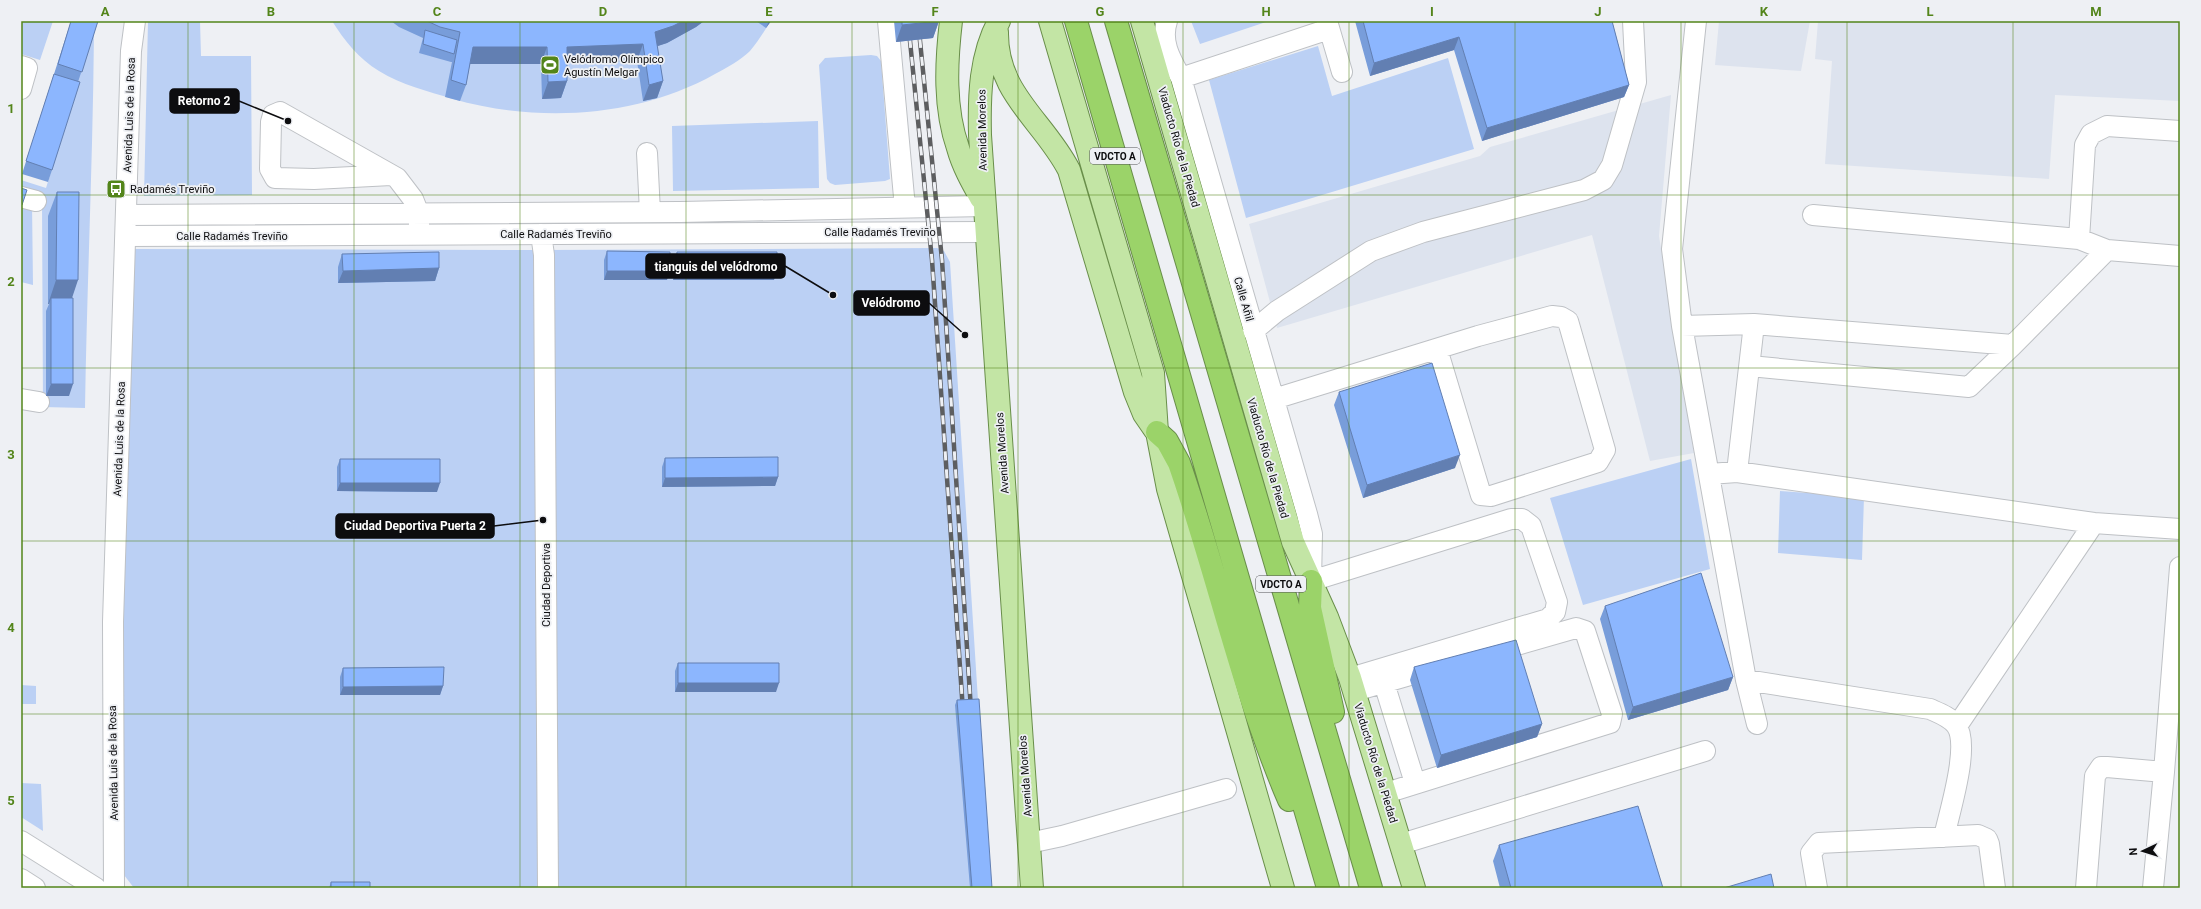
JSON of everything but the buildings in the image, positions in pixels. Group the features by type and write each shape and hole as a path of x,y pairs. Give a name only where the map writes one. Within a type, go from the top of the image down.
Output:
{"highway":[{"name":"VDCTO A","path":"1076,21 1326,881"},
{"name":"Viaducto Río de la Piedad","path":"1116,21 1371,888"},
{"path":"1157,432 1167,441 1179,463 1239,661 1264,736 1287,795 1326,881"},
{"path":"1311,581 1310,608 1347,775 1351,819"}],"main road":[{"path":"951,21 947,69 950,109 954,134 965,168 985,206"},
{"path":"1050,21 1153,373 1160,458 1172,506 1283,888"},
{"name":"Viaducto Río de la Piedad","path":"1142,21 1292,542 1311,581 1352,685 1414,888"},
{"path":"998,24 999,56 1006,79 1032,120 1059,152 1069,170 1135,392 1144,414 1157,432"},
{"name":"Avenida Morelos","path":"998,24 983,65 980,94 980,135 1032,888"}],"street":[{"name":"Avenida Luis de la Rosa","path":"114,888 113,622 131,51 135,21"},
{"path":"888,21 905,208"},
{"name":"Calle Añil","path":"1167,21 1164,36 1168,53 1181,78 1312,534 1311,581"},
{"path":"1253,330 1277,311 1372,251 1423,232 1584,190 1603,180 1612,165 1636,82 1633,21"},
{"path":"1696,21 1672,249 1682,326 1746,680 1757,724"},
{"path":"1181,78 1328,25 1342,72"},
{"path":"21,89 24,67"},
{"path":"391,175 314,179 275,178 270,169 271,122 274,115 280,112 287,114 315,133 397,178 411,196 419,214 419,235"},
{"path":"2079,239 2085,145 2091,134 2107,126 2180,131"},
{"path":"647,153 650,212"},
{"name":"Calle Radamés Treviño","path":"126,215 680,212 985,206"},
{"path":"680,212 680,233"},
{"path":"1813,215 2079,239 2107,250 2180,256"},
{"name":"Calle Radamés Treviño","path":"126,236 987,232"},
{"name":"Ciudad Deportiva","path":"541,234 544,255 548,888"},
{"path":"1750,366 1969,386 1974,384 2107,250"},
{"path":"1274,399 1437,349 1552,316 1561,317 1568,321 1604,450 1598,462 1581,469 1491,496 1481,495 1437,349"},
{"path":"1682,326 1754,324 2013,345"},
{"path":"1737,472 1754,324"},
{"path":"1709,474 1737,472 2094,523 2180,529"},
{"path":"1311,581 1511,519 1522,519 1532,526 1557,602 1555,612 1548,619 1352,685"},
{"path":"1957,726 2094,523"},
{"path":"2153,888 2164,772 2180,567"},
{"path":"1352,685 1384,683 1581,628 1588,635 1612,714 1610,723 1605,726 1386,794"},
{"path":"1746,680 1930,709 1945,716 1957,726 1962,742 1962,759 1944,837"},
{"path":"1384,683 1415,784"},
{"path":"1401,844 1705,750"},
{"path":"2086,888 2097,771 2106,767 2164,772"},
{"path":"1029,843 1062,836 1226,788"},
{"path":"1817,888 1811,853 1819,843 1978,835 1987,839 1995,888"},
{"path":"21,840 96,888"},
{"name":"Avenida Luis de la Rosa","path":"115,857 125,888"},
{"path":"21,879 35,888"}],"shaded area":[{"path":"21,21 53,21 40,60 21,54"},
{"path":"148,21 200,21 201,56 251,56 252,195 144,196"},
{"name":"Velódromo Olímpico Agustín Melgar","path":"332,21 771,21 753,48 742,58 685,89 653,100 620,108 586,112 552,113 485,107 453,99 397,80 379,71 365,61 347,42"},
{"path":"1191,21 1269,21 1200,44"},
{"path":"1719,21 1810,21 1801,71 1715,65"},
{"path":"1818,21 2180,21 2180,101 2055,95 2049,179 1825,164 1832,61 1815,59"},
{"path":"94,31 85,408 43,407 42,201 21,194 21,180 46,188 75,95 50,87 53,77"},
{"path":"1318,46 1332,96 1448,58 1474,149 1246,218 1209,80"},
{"path":"871,55 877,56 881,61 890,179 885,181 835,185 830,183 827,179 819,65 825,58"},
{"path":"1671,95 1659,236 1694,453 1650,461 1592,235 1277,328 1249,224 1480,156 1490,147"},
{"path":"818,121 819,188 673,191 672,126"},
{"path":"21,200 32,203 33,285 21,282"},
{"path":"937,248 944,251 950,262 990,888 134,888 124,875 117,792 131,249 543,250"},
{"path":"1691,459 1710,569 1583,605 1550,498"},
{"path":"1780,491 1864,497 1862,560 1778,553"},
{"path":"21,685 36,686 36,704 21,704"},
{"path":"21,783 41,784 43,831 21,817"}],"railway":[{"path":"908,21 932,260 963,711"},
{"path":"918,21 942,260 971,710"}],"place":[{"name":"Velódromo Olímpico Agustín Melgar","path":"550,65"},
{"name":"Retorno 2","path":"288,121"},
{"name":"Radamés Treviño","path":"116,189"},
{"name":"tianguis del velódromo","path":"833,295"},
{"name":"Velódromo","path":"965,335"},
{"name":"Ciudad Deportiva Puerta 2","path":"543,520"}]}
